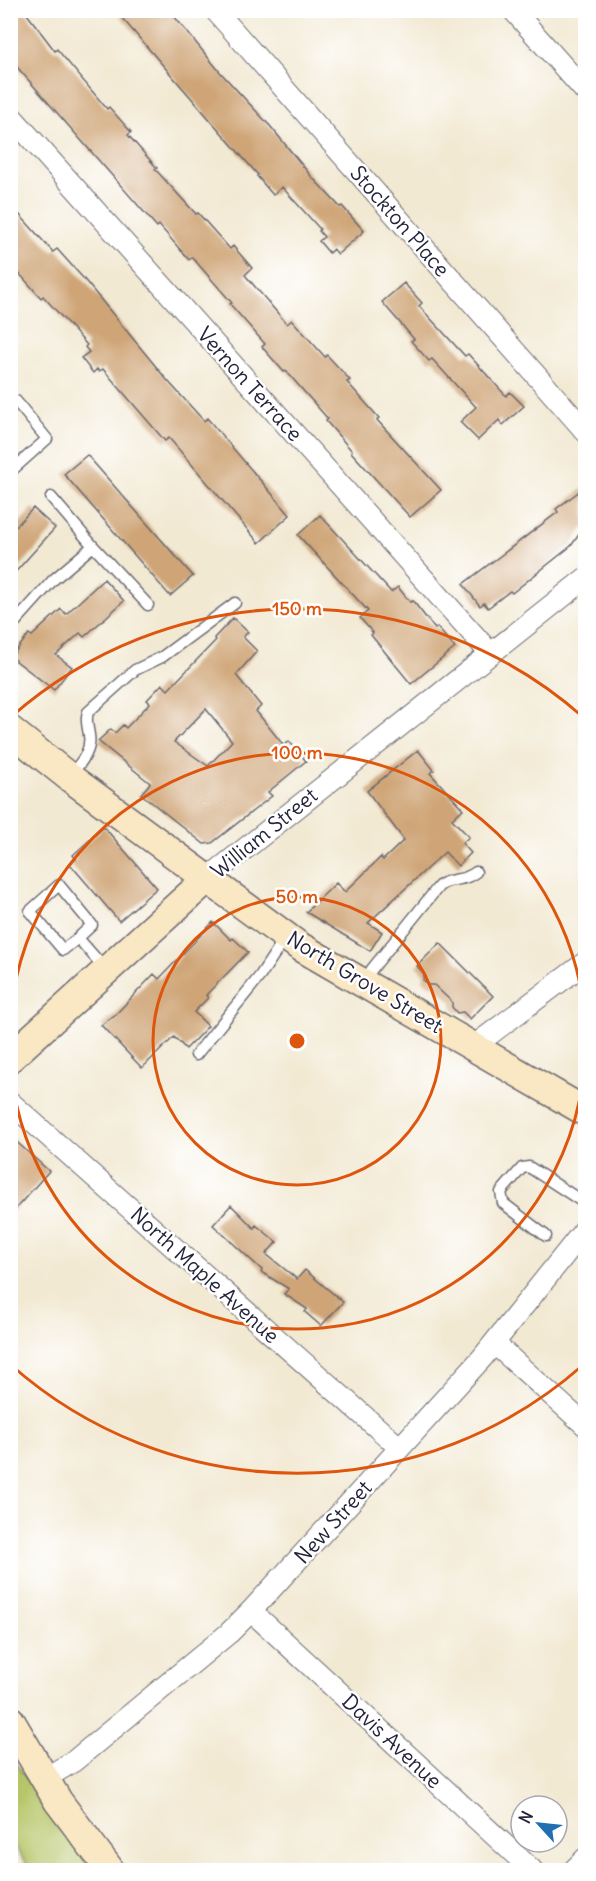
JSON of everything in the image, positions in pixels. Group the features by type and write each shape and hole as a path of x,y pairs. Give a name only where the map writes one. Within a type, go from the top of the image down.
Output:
{"main road":[{"name":"North Grove Street","path":"10,730 69,777 298,946 585,1112"},
{"name":"William Street","path":"10,1058 207,879"},
{"path":"10,1720 44,1779 72,1821 110,1870"}],"street":[{"name":"Stockton Place","path":"215,10 585,432"},
{"path":"513,10 585,92"},
{"name":"Vernon Terrace","path":"10,115 490,654"},
{"name":"William Street","path":"207,879 585,578"},
{"path":"474,1046 585,962"},
{"name":"North Maple Avenue","path":"10,1102 400,1448"},
{"name":"New Street","path":"44,1779 74,1761 229,1633 251,1611 579,1250 585,1228"},
{"path":"495,1344 585,1426"},
{"name":"Davis Avenue","path":"251,1611 532,1870"},
{"path":"574,1870 585,1858"}],"lane":[{"path":"10,472 47,439 16,401"},
{"path":"51,497 148,604"},
{"path":"10,628 53,580 93,546"},
{"path":"69,777 87,754 90,736 86,719 88,712 135,669 162,657 235,603"},
{"path":"363,983 439,886 444,882 468,879 476,872"},
{"path":"59,885 92,925 78,938 63,950 30,911 59,885"},
{"path":"196,1055 260,976 286,936"},
{"path":"78,938 106,971"},
{"path":"546,1236 503,1203 501,1199 501,1192 522,1168 529,1167 585,1204"}],"green space":[{"path":"10,1756 96,1870 30,1870 11,1840"}],"building":[{"path":"10,10 24,10 55,51 57,49 107,109 109,107 131,132 128,135 157,168 155,169 230,249 233,246 252,268 245,275 287,324 292,320 325,357 327,355 350,380 347,382 379,418 377,420 441,490 410,517 351,452 326,421 328,419 262,347 265,344 192,257 189,260 159,225 157,227 10,59"},
{"path":"115,10 169,10 311,176 364,231 338,254 333,249 329,253 319,241 324,237 320,229 282,187 273,195"},
{"path":"10,204 53,252 57,249 167,380 204,421 207,418 290,515 259,543 169,438 165,441 103,369 99,372 97,369 93,373 81,358 89,352 85,347 87,345 10,263"},
{"path":"404,283 422,303 419,306 465,356 468,354 506,396 510,392 524,406 503,425 499,420 478,440 460,422 476,407 432,359 429,361 411,341 414,339 382,302"},
{"path":"87,455 193,576 170,596 64,474"},
{"path":"585,487 585,526 571,546 512,593 510,591 488,608 484,603 480,606 463,584 558,512 556,509"},
{"path":"33,508 55,528 10,578 10,533"},
{"path":"320,515 391,592 398,587 455,648 411,684 360,618 368,611 298,535"},
{"path":"104,579 124,601 84,637 80,633 56,655 72,667 54,690 11,657 29,634 32,636 61,609 66,614"},
{"path":"233,618 248,632 243,637 257,651 236,675 261,706 256,711 284,746 289,741 306,761 268,792 272,796 212,843 204,844 141,794 150,783 98,741 111,729 115,733 123,725 126,728 150,703 147,700 162,684 168,690 216,640 214,638","holes":["206,709 232,741 208,766 174,742"]},
{"path":"418,750 434,770 430,773 463,809 452,819 469,837 462,843 471,853 458,866 445,852 368,923 382,932 370,951 306,912 336,883 345,892 381,857 383,860 404,840 367,791"},
{"path":"104,827 157,888 119,921 70,864 76,859 73,855"},
{"path":"213,922 231,940 233,938 248,952 206,995 208,998 194,1012 208,1026 186,1049 174,1037 142,1068 101,1025 116,1014 154,974 159,979"},
{"path":"440,943 493,996 470,1019 463,1012 457,1013 452,1007 452,1002 434,985 429,985 423,980 424,974 417,966"},
{"path":"10,1136 49,1171 10,1215"},
{"path":"231,1205 254,1228 256,1225 277,1242 266,1254 297,1279 305,1270 343,1302 321,1326 305,1312 307,1309 284,1294 289,1289 261,1272 262,1270 213,1225"}]}
